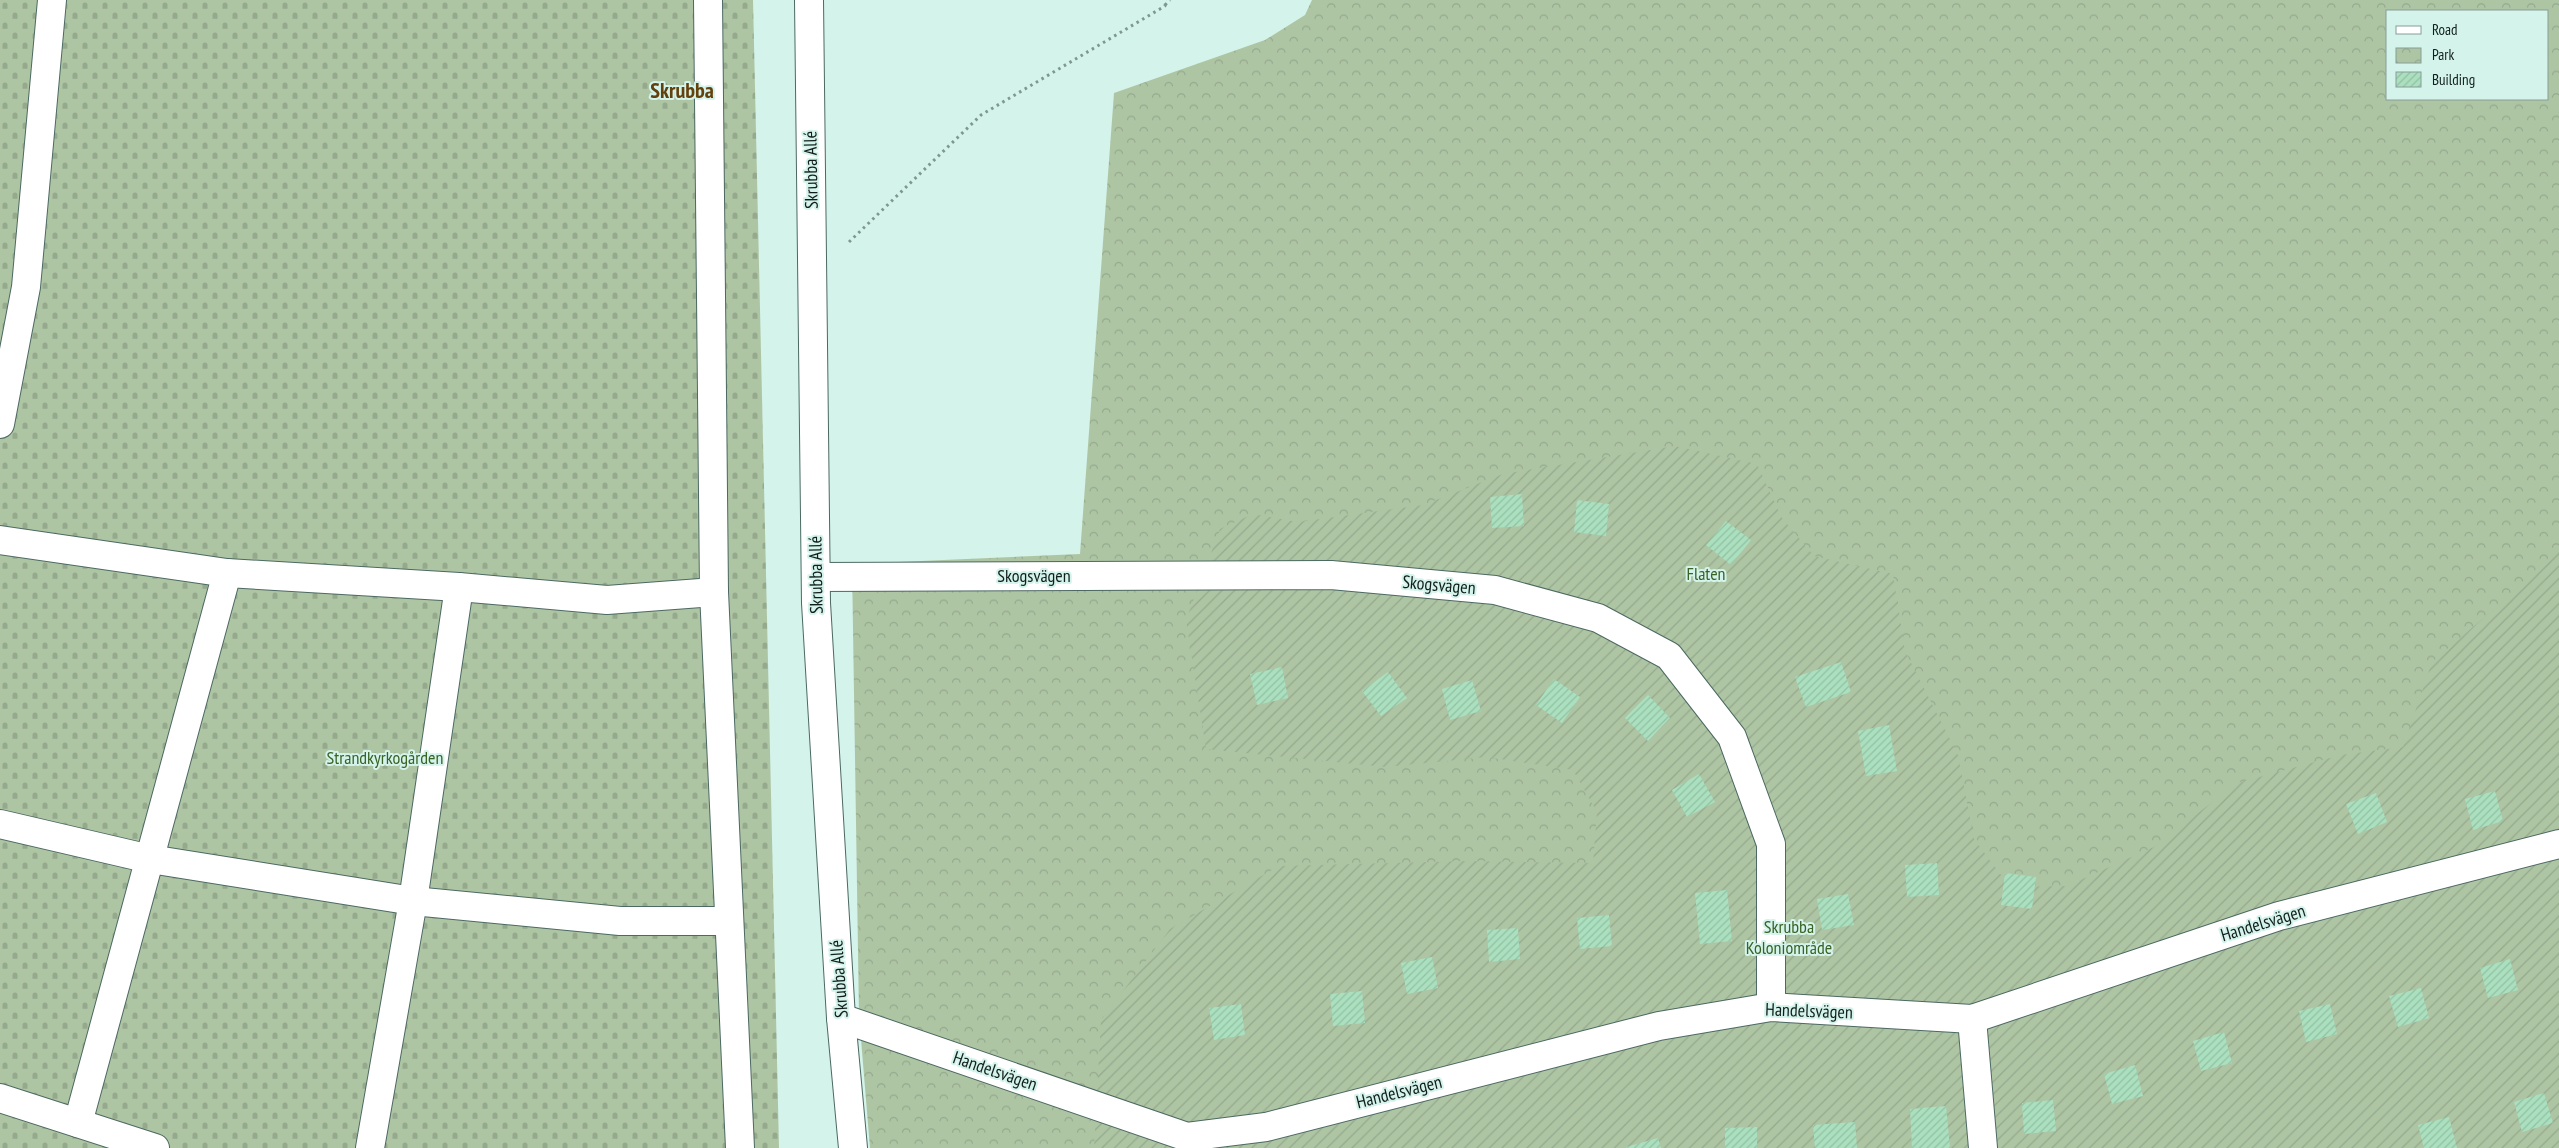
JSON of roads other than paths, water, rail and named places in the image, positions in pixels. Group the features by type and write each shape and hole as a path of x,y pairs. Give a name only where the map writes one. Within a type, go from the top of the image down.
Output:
{"street":[{"path":"0,424 26,287 52,0"},
{"path":"708,0 714,592 740,1148"},
{"name":"Skrubba Allé","path":"810,0 816,577 841,1018 853,1148"},
{"path":"0,540 227,573 459,587 607,600 714,592"},
{"path":"78,1123 227,573"},
{"name":"Skogsvägen","path":"816,577 1331,575 1495,590 1598,618 1669,656 1732,737 1770,844 1771,1006"},
{"path":"370,1148 413,901 459,587"},
{"path":"0,824 150,859 413,901 620,921 728,921"},
{"name":"Handelsvägen","path":"841,1018 1187,1137 1269,1137 1659,1026 1771,1006 1972,1020 2279,916 2559,844"},
{"path":"1972,1020 1984,1148"},
{"path":"0,1098 156,1148"}],"district":[{"name":"Skrubba","path":"682,90"}],"park label":[{"name":"Flaten","path":"1706,574"},
{"name":"Strandkyrkogården","path":"385,758"},
{"name":"Skrubba Koloniområde","path":"1789,938"}]}
